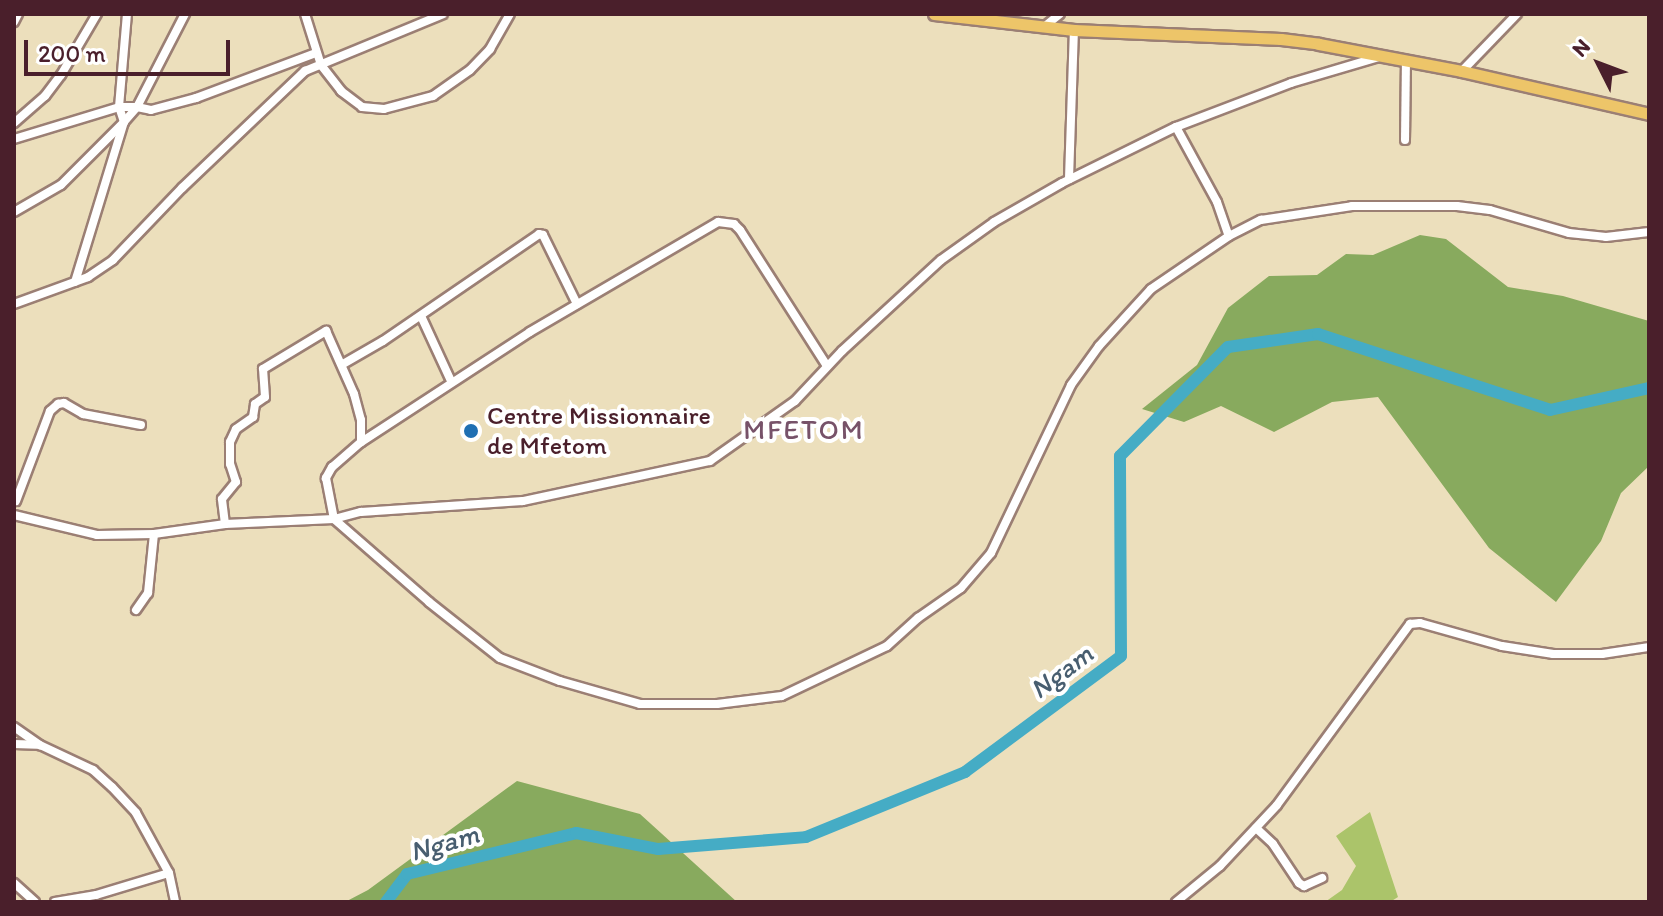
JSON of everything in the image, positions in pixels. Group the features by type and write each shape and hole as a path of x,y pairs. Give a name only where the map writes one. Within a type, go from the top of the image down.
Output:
{"main road":[{"path":"934,14 997,18 1074,30 1281,39 1462,71 1649,114"}],"street":[{"path":"14,22 18,14"},
{"path":"14,123 45,96 61,75 97,14"},
{"path":"75,282 124,122 119,107 127,14"},
{"path":"14,212 61,185 137,107 185,14"},
{"path":"305,14 321,65 341,91 362,107 384,109 433,96 470,70 490,49 510,14"},
{"path":"14,304 75,282 113,260 305,71 443,14"},
{"path":"1044,27 1060,14"},
{"path":"1462,71 1517,14"},
{"path":"1069,179 1074,30"},
{"path":"14,139 119,107 160,108 196,98 316,53"},
{"path":"14,515 97,535 154,534 225,524 334,519 361,512 523,501 710,461 795,401 827,366 941,260 994,222 1069,179 1176,127 1291,83 1383,56"},
{"path":"1405,140 1406,61"},
{"path":"1176,127 1217,202 1229,236"},
{"path":"827,366 740,230 727,222 710,225 451,381 361,442 332,467 326,478 334,519 399,577 500,658 560,681 640,704 717,704 782,696 887,646 918,618 961,588 991,553 1071,385 1099,346 1151,289 1229,236 1261,220 1352,206 1457,206 1502,213 1569,233 1606,237 1649,232"},
{"path":"343,364 421,316 539,234 543,235 577,304"},
{"path":"421,316 451,381"},
{"path":"225,524 222,499 236,482 230,464 230,442 236,429 253,417 255,404 265,397 262,377 266,366 326,331 343,364 361,420 361,442"},
{"path":"26,518 15,500 50,411 58,404 64,403 83,414 141,425"},
{"path":"136,610 148,593 154,565 154,534"},
{"path":"1176,902 1220,866 1295,783 1410,624 1420,623 1489,643 1553,654 1594,655 1649,647"},
{"path":"14,727 40,745 93,770 136,813 169,873 175,902"},
{"path":"14,744 40,745"},
{"path":"1256,828 1273,844 1299,883 1304,886 1322,878"},
{"path":"55,902 96,895 169,873"},
{"path":"14,883 35,902"}],"green space":[{"path":"1420,235 1446,239 1508,287 1563,296 1649,321 1649,466 1621,493 1601,541 1556,602 1489,548 1378,397 1332,402 1274,432 1221,406 1184,422 1142,409 1197,365 1228,308 1269,276 1317,275 1346,254 1373,255"},
{"path":"517,781 640,814 737,902 345,902 368,890"},
{"path":"1370,812 1398,897 1390,902 1325,902 1342,890 1356,866 1336,836"}],"waterway":[{"name":"Ngam","path":"386,902 407,874 576,833 658,849 806,837 965,772 1121,656 1120,456 1228,347 1318,334 1550,410 1649,388"}],"place":[{"name":"Centre Missionnaire de Mfetom","path":"471,431"}],"district":[{"name":"MFETOM","path":"804,429"}]}
